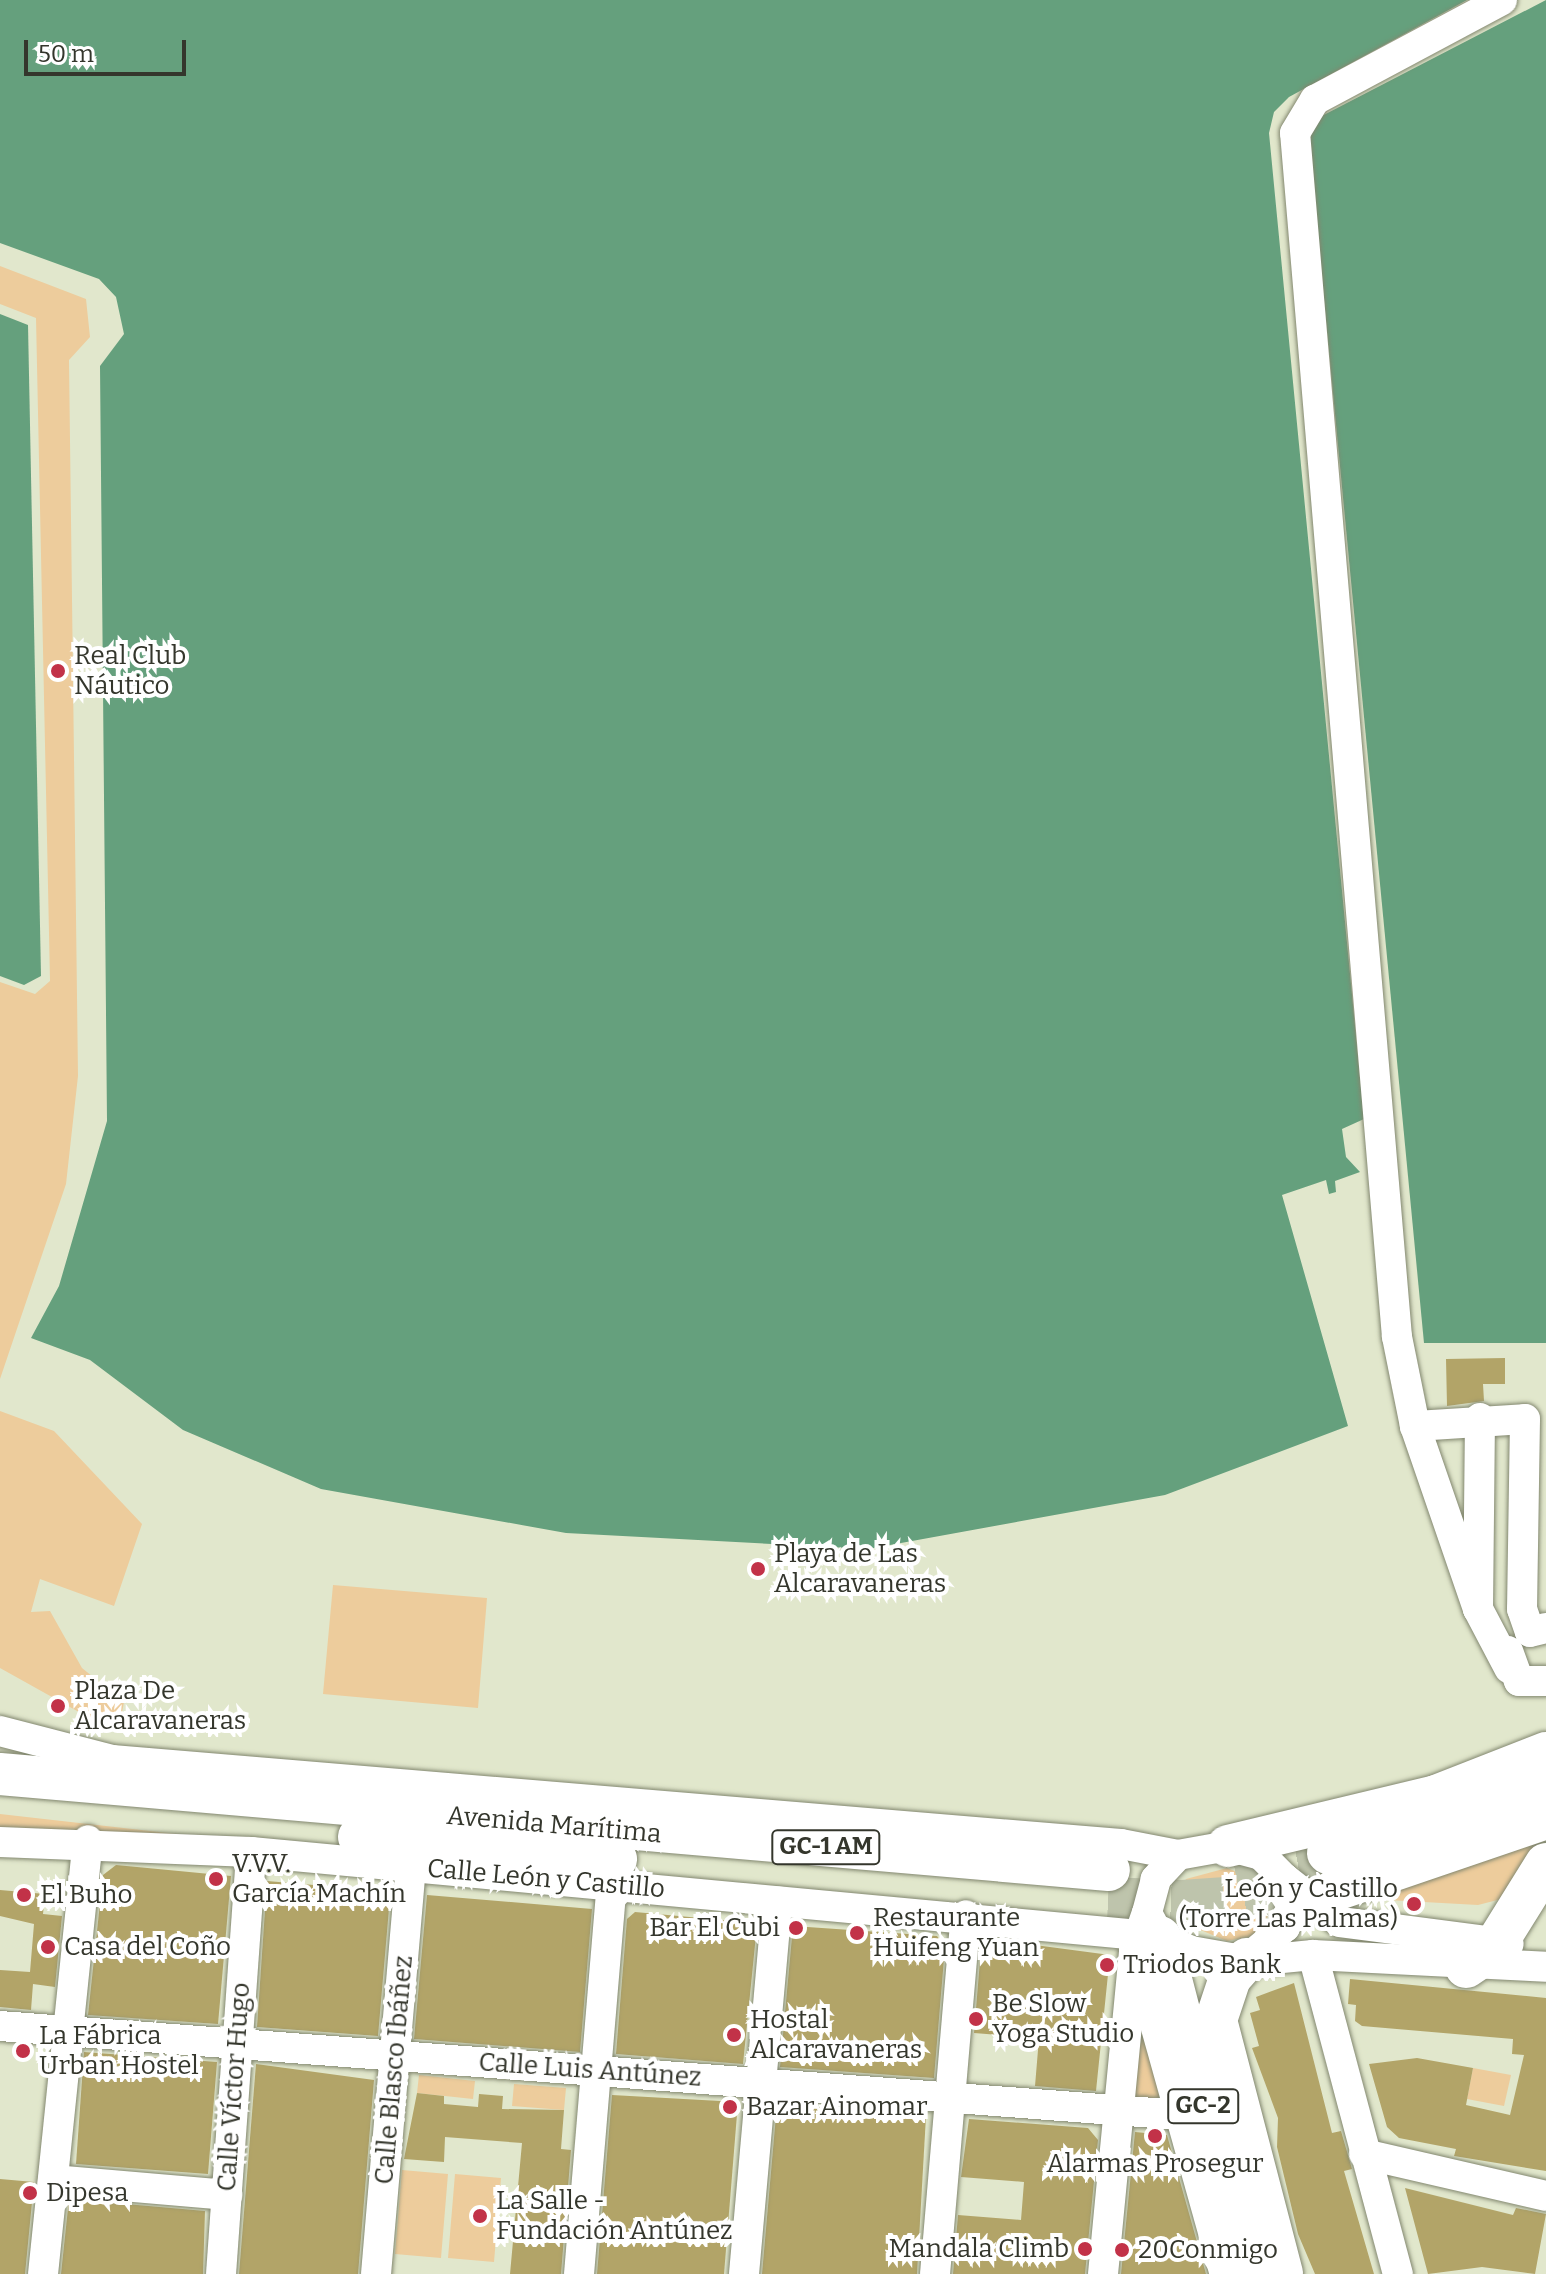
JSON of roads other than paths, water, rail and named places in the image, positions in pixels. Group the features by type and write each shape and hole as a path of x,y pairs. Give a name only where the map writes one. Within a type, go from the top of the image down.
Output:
{"highway":[{"path":"1321,1846 1546,1753"},
{"name":"Avenida Marítima","path":"0,1774 289,1801 542,1852 1103,1898"},
{"path":"1321,1846 1465,1820 1546,1785"},
{"path":"289,1801 413,1786 542,1852"},
{"name":"Avenida Marítima","path":"0,1802 423,1859 542,1852"},
{"path":"1228,1846 1321,1846 1546,1818"},
{"path":"423,1859 485,1860 542,1852"},
{"path":"1481,1954 1546,1864"},
{"name":"GC-2","path":"1144,1933 1247,2274"},
{"name":"GC-2","path":"1247,1959 1230,1978 1216,2020 1282,2274"}],"street":[{"path":"1502,0 1315,100 1295,133 1389,1186 1386,1227 1415,1426 1478,1609 1509,1668 1527,1684 1546,1681"},
{"path":"1415,1426 1480,1418 1525,1419 1522,1609 1541,1632 1511,1645 1509,1668"},
{"path":"1478,1609 1480,1418"},
{"path":"0,1731 112,1760 1121,1844 1178,1855 1228,1846 1261,1855 1284,1878 1340,1922 1546,1967"},
{"path":"43,2274 88,1840"},
{"name":"Calle León y Castillo","path":"0,1842 88,1840 251,1852 423,1859"},
{"path":"1321,1846 1329,1902 1377,1910"},
{"name":"Calle Víctor Hugo","path":"221,2274 251,1852"},
{"name":"Calle León y Castillo","path":"542,1852 612,1884 777,1901 966,1915 1103,1898 1144,1933"},
{"path":"1103,2274 1118,2110 1144,1933 1156,1879 1178,1855"},
{"name":"Calle Blasco Ibáñez","path":"376,2274 395,2056 423,1859"},
{"path":"1247,1959 1285,1927 1292,1906 1284,1878"},
{"path":"579,2274 612,1884"},
{"path":"744,2274 777,1901"},
{"path":"935,2274 966,1915"},
{"path":"1144,1933 1191,1951 1247,1959 1546,1950"},
{"path":"1144,1933 1180,2115 1225,2274"},
{"path":"1304,1955 1398,2274"},
{"name":"Calle Luis Antúnez","path":"0,2026 1180,2115"},
{"path":"1364,2154 1546,2196"},
{"path":"53,2180 227,2195"}],"tunnel":[{"path":"1235,1871 1328,1853"},
{"path":"1108,1898 1182,1901 1330,1891"}],"place":[{"name":"Real Club Náutico","path":"58,671"},
{"name":"Playa de Las Alcaravaneras","path":"758,1569"},
{"name":"Plaza De Alcaravaneras","path":"58,1706"},
{"name":"V.V.V. García Machín","path":"216,1879"},
{"name":"El Buho","path":"24,1895"},
{"name":"León y Castillo (Torre Las Palmas)","path":"1414,1904"},
{"name":"Bar El Cubi","path":"796,1928"},
{"name":"Restaurante Huifeng Yuan","path":"857,1933"},
{"name":"Casa del Coño","path":"48,1947"},
{"name":"Triodos Bank","path":"1107,1965"},
{"name":"Be Slow Yoga Studio","path":"976,2019"},
{"name":"Hostal Alcaravaneras","path":"734,2035"},
{"name":"La Fábrica Urban Hostel","path":"23,2051"},
{"name":"Bazar Ainomar","path":"730,2107"},
{"name":"Alarmas Prosegur","path":"1155,2136"},
{"name":"Dipesa","path":"30,2193"},
{"name":"La Salle - Fundación Antúnez","path":"480,2216"},
{"name":"Mandala Climb","path":"1085,2249"},
{"name":"20Conmigo","path":"1122,2250"}]}
